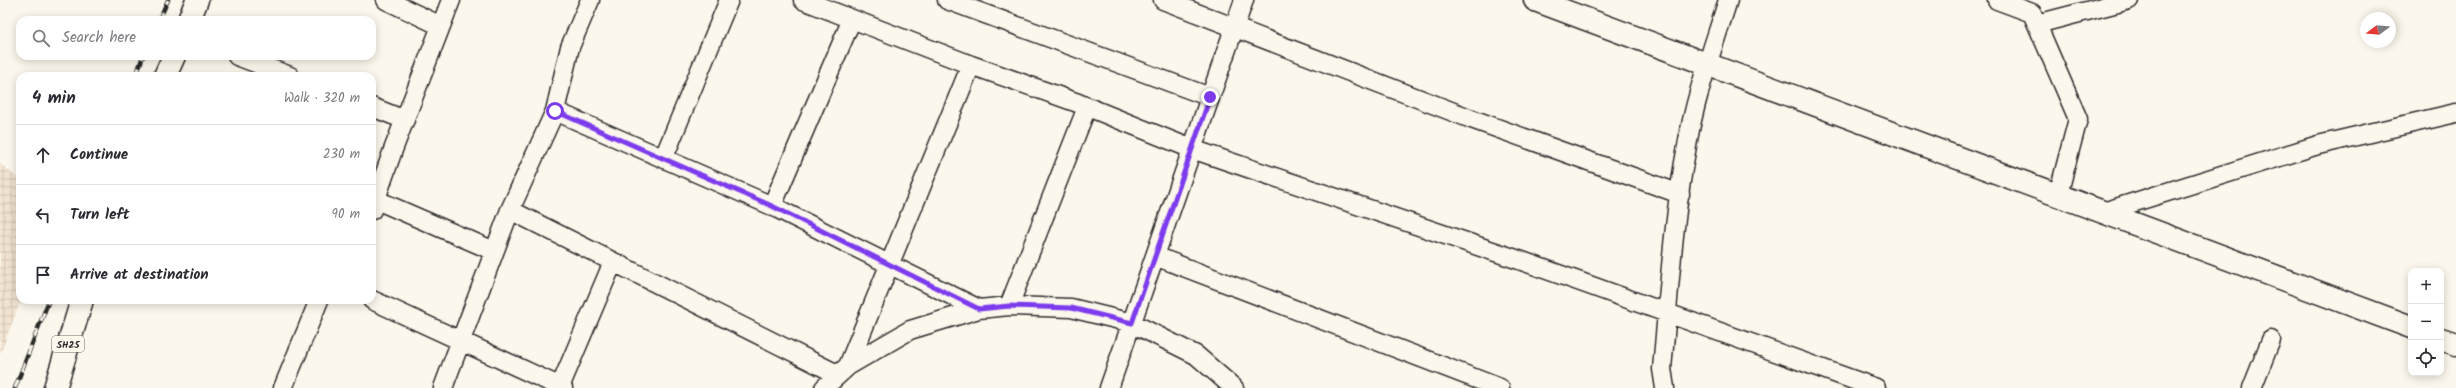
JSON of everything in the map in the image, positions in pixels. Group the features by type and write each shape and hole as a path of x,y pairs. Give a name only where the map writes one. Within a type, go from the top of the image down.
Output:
{"main road":[{"path":"191,16 197,0"},
{"path":"1535,0 2408,326"},
{"path":"168,72 172,60"},
{"name":"SH25","path":"55,388 81,304"},
{"path":"2444,339 2456,344"}],"street":[{"path":"386,0 441,26"},
{"path":"376,194 451,0"},
{"path":"443,388 510,210 555,111 570,47 590,0"},
{"path":"664,157 729,0"},
{"path":"803,0 1087,107 1192,149 1667,312 1876,388"},
{"path":"947,0 1210,97"},
{"path":"1163,0 1469,118 1680,194"},
{"path":"1109,388 1244,0"},
{"path":"1665,388 1662,369 1667,312 1687,145 1708,64 1728,0"},
{"path":"1997,0 2033,12 2129,0"},
{"path":"2033,12 2078,119 2058,196"},
{"path":"772,206 852,19"},
{"path":"248,60 279,72"},
{"path":"842,370 890,263 971,64"},
{"path":"1009,306 1087,107"},
{"path":"376,109 405,120"},
{"path":"555,111 664,157 772,206 890,263 979,309"},
{"path":"2103,212 2318,145 2456,113"},
{"path":"376,203 494,251"},
{"path":"510,210 613,262 842,370"},
{"path":"1155,256 1500,388"},
{"path":"376,302 561,387 613,262"},
{"path":"283,388 317,304"},
{"path":"824,388 842,370 910,330 979,309 1009,306 1071,308 1132,323 1196,355 1234,388"},
{"path":"2252,388 2272,340"}],"shaded area":[{"path":"0,164 16,177 16,304 19,304 0,354"}],"railway":[{"path":"161,16 168,0"},
{"path":"137,72 142,60"},
{"path":"15,388 47,304"}],"route":[{"path":"555,111 664,157 686,169 772,206 890,263 979,309 1009,306 1071,308 1132,323 1210,97"}]}
